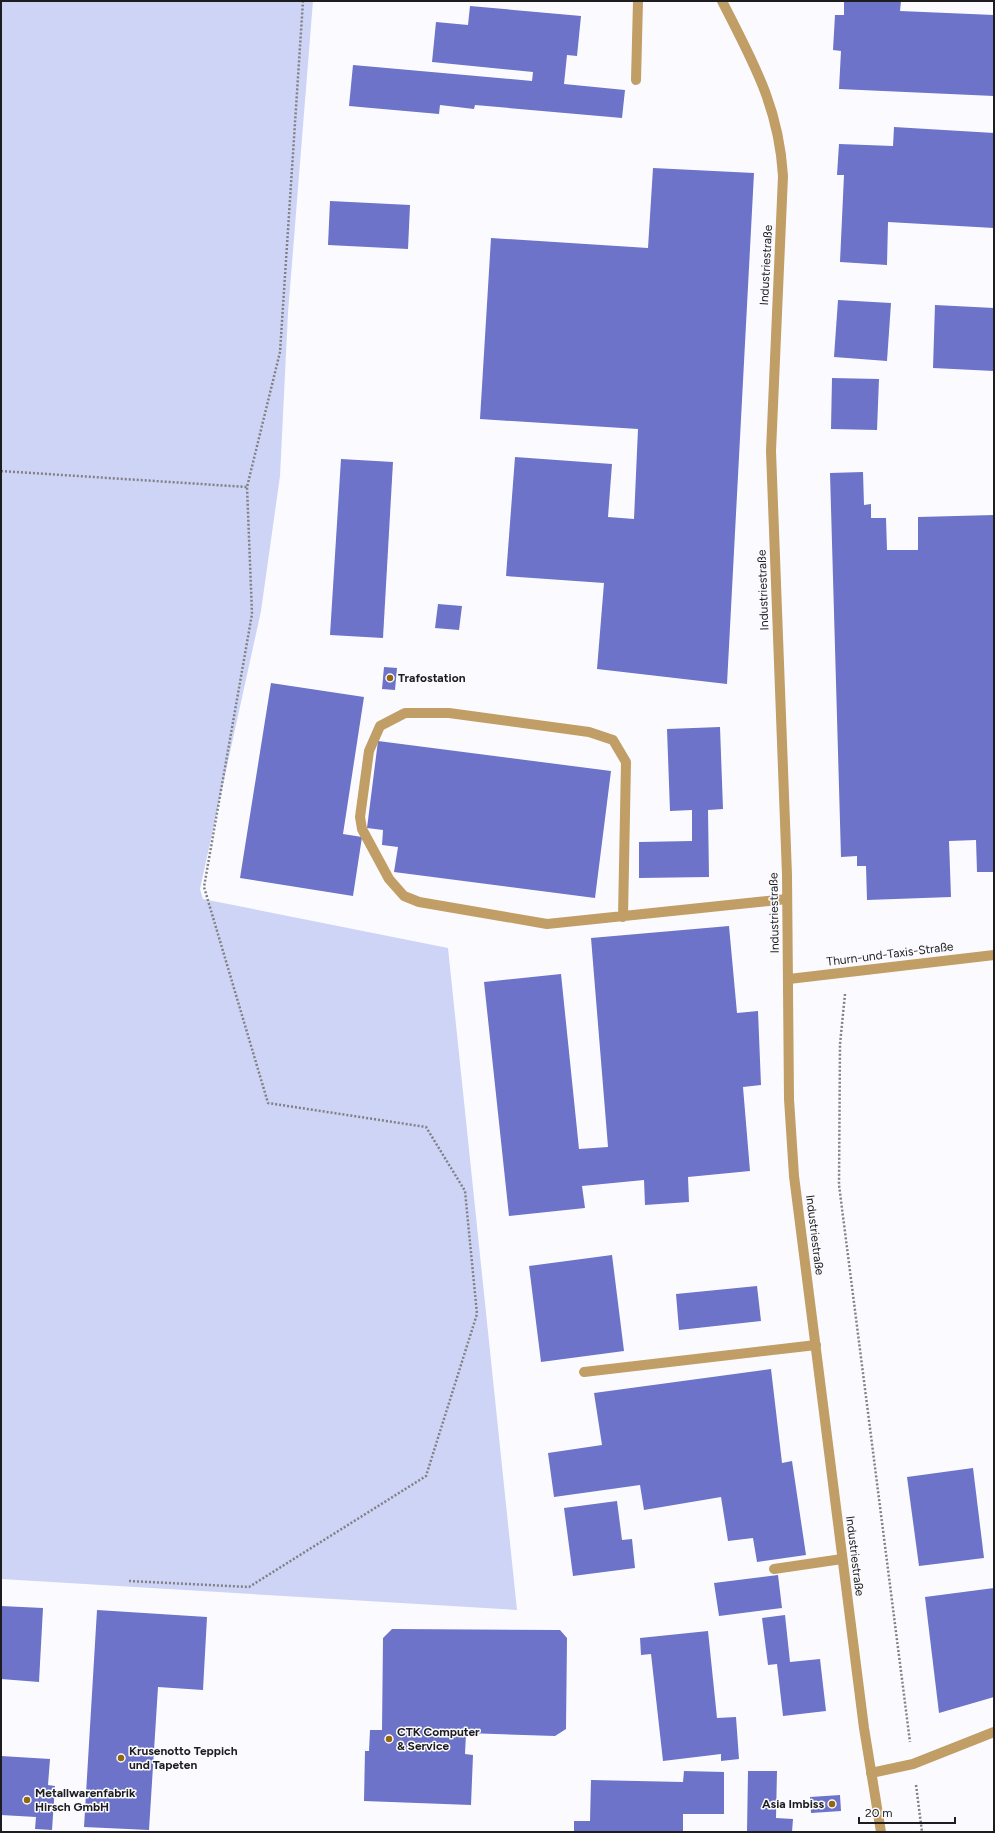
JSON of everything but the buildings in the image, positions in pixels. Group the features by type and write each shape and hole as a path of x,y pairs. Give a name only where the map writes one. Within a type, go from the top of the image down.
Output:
{"street":[{"path":"636,80 638,1"},
{"name":"Industriestraße","path":"722,1 765,89 774,115 781,148 783,176 771,451 787,899 789,1099 794,1176 842,1559 871,1773 881,1832"},
{"path":"623,917 626,762 613,740 589,732 449,714 404,713 380,726 369,751 360,817 362,829 389,879 404,896 419,902 547,924 623,917 787,899"},
{"name":"Thurn-und-Taxis-Straße","path":"788,979 994,955"},
{"path":"584,1372 816,1346"},
{"path":"774,1569 842,1559"},
{"path":"871,1773 913,1764 994,1732"}],"path":[{"path":"129,1581 249,1587 426,1476 477,1314 466,1191 426,1127 268,1104 204,887 252,614 246,487 280,352 303,1"},
{"path":"1,471 246,487"},
{"path":"847,972 840,1044 839,1186 922,1832"}],"shaded area":[{"path":"1,1 313,1 288,313 280,476 261,611 200,889 203,899 448,948 517,1610 1,1579"}],"place":[{"name":"Trafostation","path":"390,678"},
{"name":"CTK Computer & Service","path":"389,1739"},
{"name":"Krusenotto Teppich und Tapeten","path":"121,1758"},
{"name":"Metallwarenfabrik Hirsch GmbH","path":"27,1800"},
{"name":"Asia Imbiss","path":"832,1804"}]}
